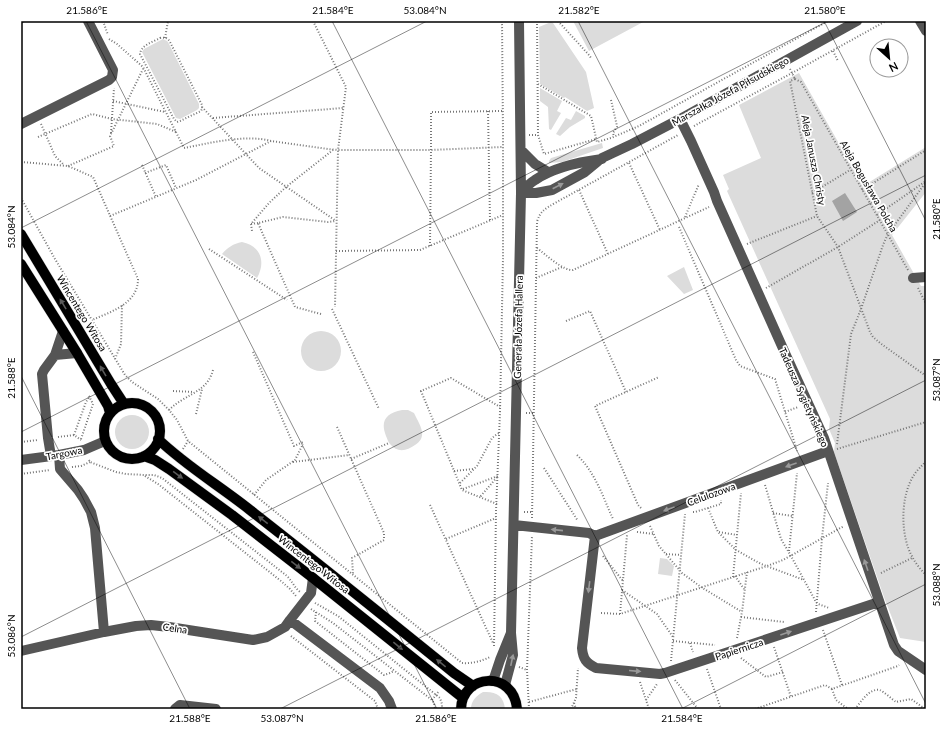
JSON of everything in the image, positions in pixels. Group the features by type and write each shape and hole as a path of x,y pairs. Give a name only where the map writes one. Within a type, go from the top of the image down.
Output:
{"main road":[{"name":"Wincentego Witosa","path":"21,234 124,404"},
{"path":"21,264 108,406 110,413"},
{"path":"132,403 146,407 152,412 159,424 160,432 155,446 150,452 137,459 121,457 114,453 109,448 105,440 104,426 106,419 116,407 124,404 132,403"},
{"name":"Wincentego Witosa","path":"158,439 178,456 246,506 454,673 473,686"},
{"name":"Wincentego Witosa","path":"144,456 155,460 169,469 232,515 463,698"},
{"path":"461,709 463,698 467,691 482,681 499,682 504,685 512,692 517,701 517,709"}],"street":[{"path":"21,124 109,80 112,77 113,70 88,21"},
{"name":"Generała Józefa Hallera","path":"504,685 513,655 511,634 521,193 519,21"},
{"name":"Marszałka Józefa Piłsudskiego","path":"521,193 536,193 552,190 585,172 602,158 680,119 857,21"},
{"path":"920,21 926,31"},
{"name":"Tadeusza Sygietyńskiego","path":"680,119 692,141 738,248 824,438 832,450 871,578 894,645 898,651 926,670"},
{"path":"521,150 535,164 548,172"},
{"name":"Marszałka Józefa Piłsudskiego","path":"521,193 534,181 548,172 582,161 602,158"},
{"path":"912,278 926,277"},
{"path":"63,331 55,355 42,374 48,438 60,469 78,490 91,512 95,528 104,632"},
{"path":"55,355 76,353"},
{"name":"Targowa","path":"21,460 55,456 84,450 105,440"},
{"name":"Celulozowa","path":"595,536 628,527 645,514 832,450"},
{"path":"514,525 588,533 595,536"},
{"name":"Papiernicza","path":"595,536 582,655 588,663 596,668 660,674 771,638 818,617 879,602"},
{"path":"307,598 313,578"},
{"path":"307,598 326,589"},
{"name":"Celna","path":"21,651 104,632 136,626 151,625 169,626 253,640 267,637 285,627 307,598"},
{"path":"290,620 380,688 389,701 392,709"},
{"name":"Generała Józefa Hallera","path":"493,681 511,634"},
{"path":"175,709 180,704 216,709"}],"path":[{"path":"165,38 168,21"},
{"path":"313,21 346,87 338,150 334,308 379,409"},
{"path":"494,650 496,518 500,433 503,215 502,21"},
{"path":"537,21 538,134 544,154 596,139"},
{"path":"558,21 591,58"},
{"path":"538,84 590,116 597,142 614,137 639,126 828,21"},
{"path":"529,709 527,670 532,527 537,222 539,215 545,209 629,162 886,21"},
{"path":"202,107 201,111 180,122 174,120 140,54 142,48 160,38 168,39 202,107 259,168 336,221"},
{"path":"109,39 117,44 143,69 184,148 232,139 263,138 271,141 338,150 432,150 503,147"},
{"path":"833,51 838,61"},
{"path":"110,136 143,69"},
{"path":"66,166 114,146 110,136 115,83 112,77"},
{"name":"Aleja Bogusława Polcha","path":"795,79 801,82 888,234 926,304"},
{"name":"Aleja Janusza Christy","path":"795,79 790,81 817,216 838,247 873,337 926,376"},
{"path":"611,100 617,126 613,133 614,137"},
{"path":"113,101 166,112"},
{"path":"213,118 343,108"},
{"path":"488,111 490,221"},
{"path":"430,246 432,150 431,112 503,111"},
{"path":"38,137 92,114 118,120 157,124 176,132"},
{"path":"38,115 56,156 66,166"},
{"path":"110,216 196,180 271,141"},
{"path":"252,231 251,224 269,203 286,187 334,149"},
{"path":"862,190 926,150"},
{"path":"21,162 66,166 93,177 138,279 137,287 129,300 92,320"},
{"path":"629,162 660,230"},
{"path":"142,165 156,197"},
{"path":"145,173 166,165 176,188"},
{"path":"812,193 850,170"},
{"path":"685,218 702,178"},
{"path":"877,215 926,181"},
{"path":"926,181 888,234 849,339 832,450 926,422"},
{"path":"579,190 608,254"},
{"path":"21,198 55,259 125,375 132,382 158,399 176,420 188,442 462,663 484,660 491,656"},
{"path":"537,248 562,267 573,270 711,205"},
{"path":"336,250 420,250 503,215"},
{"path":"738,248 817,216"},
{"path":"251,224 283,217 328,222 336,221"},
{"path":"758,293 838,247 880,220"},
{"path":"258,223 295,307 321,314"},
{"path":"679,227 736,360 740,366 775,379 799,457"},
{"path":"209,249 287,300"},
{"path":"536,278 562,267"},
{"path":"115,359 121,344 122,305"},
{"path":"566,321 590,311 626,392"},
{"path":"253,352 294,446 303,442 295,460 266,480 254,495"},
{"path":"168,410 202,388 211,377 213,370"},
{"path":"658,377 595,406 638,505 645,514 659,546 682,573 701,587 742,612"},
{"path":"462,490 421,391 451,378 500,407"},
{"path":"196,414 202,388"},
{"path":"173,391 196,392"},
{"path":"74,435 89,396 93,404 81,439"},
{"path":"785,412 798,406"},
{"path":"337,427 384,533 384,540 352,558 353,574"},
{"path":"460,484 477,466 492,438 496,434 500,433"},
{"path":"351,459 389,443"},
{"path":"292,462 349,455"},
{"path":"577,455 592,473 615,524"},
{"path":"88,459 90,462 116,472 145,476 150,474 162,478 287,576 296,588 307,598 338,616 440,698 442,709"},
{"path":"926,462 914,475 907,489 904,501 903,518 904,533 912,558 926,574"},
{"path":"544,468 580,526"},
{"path":"789,552 797,468"},
{"path":"454,471 474,469"},
{"path":"790,476 797,473"},
{"path":"145,476 158,484 290,588 299,600 307,598"},
{"path":"462,490 498,476"},
{"path":"480,497 498,476"},
{"path":"829,476 816,602 818,617 842,686"},
{"path":"763,480 781,539 816,602 832,609"},
{"path":"742,487 734,576 745,590"},
{"path":"462,490 497,504"},
{"path":"430,505 494,644"},
{"path":"708,508 718,532 736,550 761,564 804,580"},
{"path":"671,661 685,512"},
{"path":"773,514 792,516"},
{"path":"446,539 496,518"},
{"path":"601,613 620,614 767,566 791,556 846,525"},
{"path":"620,614 628,527 654,534"},
{"path":"718,532 737,535"},
{"path":"600,552 623,581"},
{"path":"666,554 681,555"},
{"path":"871,578 912,558"},
{"path":"737,638 747,572"},
{"path":"622,590 657,614 673,638"},
{"path":"307,598 316,612 333,623 432,700 435,709"},
{"path":"316,612 315,621 384,675 394,671"},
{"path":"741,617 789,623"},
{"path":"278,632 281,637 289,634 315,656 371,698 378,709"},
{"path":"771,638 791,697"},
{"path":"673,641 715,645"},
{"path":"690,643 692,652"},
{"path":"734,650 735,653 766,677 783,672"},
{"path":"832,689 898,666 908,657"},
{"path":"704,660 721,709"},
{"path":"571,709 576,698 578,668"},
{"path":"636,671 650,709"},
{"path":"646,700 667,672 698,709"},
{"path":"755,709 825,685 832,689 836,700 848,709"},
{"path":"529,702 577,689"},
{"path":"855,709 869,693 875,690 881,690 896,702 911,699 925,709"},
{"path":"574,703 576,709"}],"shaded area":[{"path":"573,21 645,21 589,51"},
{"path":"551,22 586,72 594,108 587,111 540,84 539,27"},
{"path":"163,39 168,42 199,104 199,108 197,110 180,119 176,118 142,52 144,49"},
{"path":"799,73 863,186 926,147 926,192 892,235 921,286 926,286 926,642 900,638 885,600 834,452 835,443 829,429 830,419 727,191 729,189 723,175 761,158 739,105"},
{"path":"540,88 562,101 557,111 561,113 551,130 549,129 548,107 540,101"},
{"path":"576,111 585,116 585,118 570,127 560,136 556,134 566,118 571,120"},
{"path":"602,143 603,148 562,162 549,163 551,158"},
{"path":"845,193 857,212 843,221 832,201"},
{"path":"242,242 254,247 260,256 261,266 257,278 222,254 231,246"},
{"path":"684,267 693,290 684,294 667,276"},
{"path":"325,331 332,334 338,340 341,351 340,359 332,368 325,371 317,371 310,368 302,359 301,347 304,340 313,332"},
{"path":"408,410 414,413 422,430 422,434 421,438 415,445 409,449 399,450 389,443 384,431 384,422 392,413"},
{"path":"129,415 135,415 139,416 146,422 149,432 148,439 142,446 135,449 129,449 125,448 118,442 115,435 115,429 116,425 122,418"},
{"path":"660,558 667,559 674,566 672,576 658,574"},
{"path":"483,692 492,692 498,695 503,701 505,709 471,709 474,699"}]}
